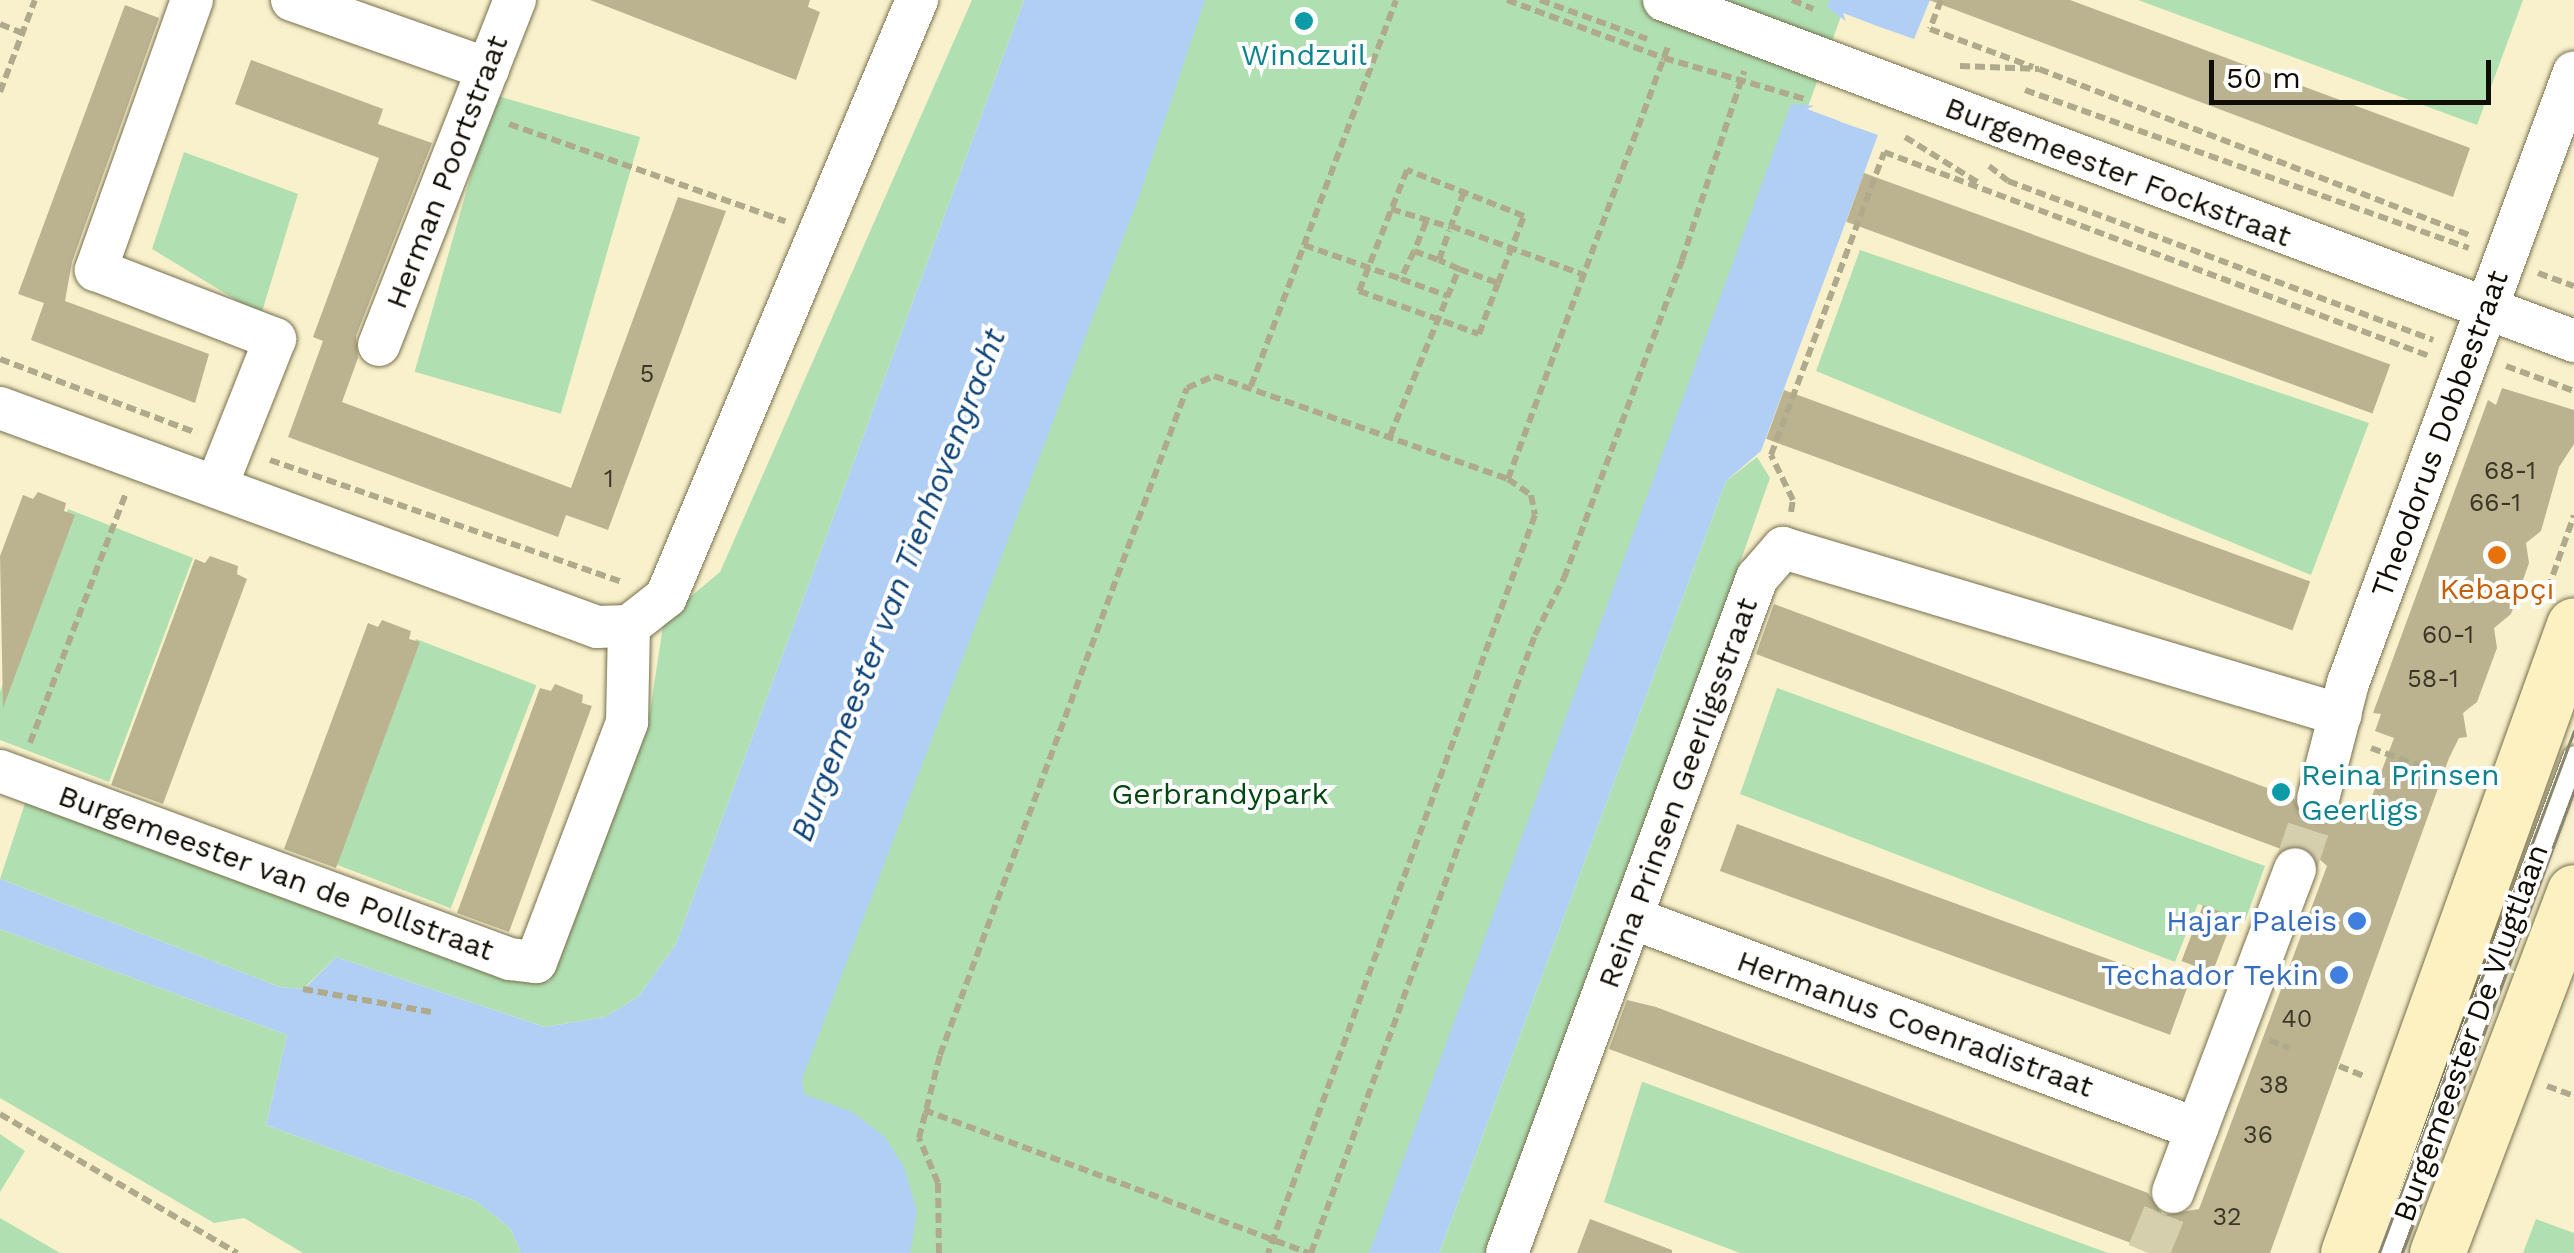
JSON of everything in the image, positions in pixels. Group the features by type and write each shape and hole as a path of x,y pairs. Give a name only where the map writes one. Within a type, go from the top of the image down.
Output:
{"main road":[{"name":"Burgemeester De Vlugtlaan","path":"2348,1253 2574,625"},
{"name":"Burgemeester De Vlugtlaan","path":"2437,1253 2574,892"}],"street":[{"path":"192,0 96,270 275,339 224,466"},
{"path":"292,0 383,16 488,69"},
{"name":"Herman Poortstraat","path":"380,345 514,0"},
{"path":"0,408 139,458 224,466 597,626 629,626 666,597 917,0"},
{"name":"Burgemeester Fockstraat","path":"1673,4 2574,341"},
{"name":"Theodorus Dobbestraat","path":"2318,799 2466,361 2574,72"},
{"name":"Reina Prinsen Geerligsstraat","path":"1507,1253 1757,578 1783,548 2340,726"},
{"name":"Burgemeester van de Pollstraat","path":"9,774 510,959 536,962 627,722 629,626"},
{"path":"2173,1192 2295,869"},
{"name":"Hermanus Coenradistraat","path":"1632,918 2197,1128"}],"lane":[{"name":"Burgemeester De Vlugtlaan","path":"2389,1253 2574,757"}],"path":[{"path":"0,92 36,0"},
{"path":"1250,386 1396,0"},
{"path":"1507,0 1664,58 1817,103"},
{"path":"1941,0 1930,29 2507,256"},
{"path":"1508,478 1664,58 1673,4"},
{"path":"0,24 22,34"},
{"path":"1946,61 2038,69"},
{"path":"924,1110 1310,1253 1535,635 1564,578 1682,260 1745,68"},
{"name":"Burgemeester Fockstraat","path":"2004,89 2042,92 2507,256 2574,286"},
{"path":"472,110 819,233"},
{"path":"1886,130 1919,142 1988,189"},
{"path":"1786,479 1771,455 1884,152 2466,361"},
{"name":"Burgemeester Fockstraat","path":"1977,157 2008,181 2466,361 2574,390"},
{"path":"1407,170 1464,192 1524,216 1479,334 1360,291 1407,170"},
{"path":"1440,260 1464,192"},
{"path":"1391,209 1584,275"},
{"path":"1401,279 1426,222"},
{"path":"1304,244 1448,296"},
{"path":"1414,251 1498,283"},
{"path":"1390,436 1459,268"},
{"path":"0,359 154,417 224,466 666,597"},
{"path":"940,1253 938,1183 919,1138 924,1110 1187,388 1214,376 1508,478 1530,495 1536,515 1268,1253"},
{"name":"Burgemeester van de Pollstraat","path":"9,774 154,417"},
{"path":"2340,726 2478,787"},
{"path":"304,989 432,1012"},
{"path":"2339,1066 2373,1079"},
{"path":"2540,1083 2574,1096"},
{"path":"0,1114 237,1253"}],"green space":[{"path":"972,0 1024,0 676,944 638,997 605,1017 545,1027 336,957 303,989 280,987 0,879 29,791 549,982 650,712 664,619 720,572"},
{"name":"Gerbrandypark","path":"1177,0 1847,0 1388,1253 712,1253"},
{"path":"2138,0 2523,0 2477,125"},
{"path":"494,95 640,137 561,414 415,372"},
{"path":"184,152 298,194 261,315 152,249"},
{"path":"1860,250 2369,423 2311,575 1816,371"},
{"path":"1757,457 1770,478 1496,1253 1439,1253 1726,481"},
{"path":"68,509 193,558 109,782 0,740 0,692"},
{"path":"416,639 536,685 451,908 330,862"},
{"path":"1777,688 2265,866 2245,921 2198,904 2175,962 1740,794"},
{"path":"0,929 287,1035 266,1125 476,1201 510,1228 521,1253 303,1253 244,1218 214,1223 0,1098"},
{"path":"1642,1082 2108,1253 1740,1253 1604,1202"},
{"path":"0,1134 25,1151 0,1192"},
{"path":"0,1218 60,1253 0,1253"},
{"path":"2536,1219 2574,1233 2574,1253 2523,1253"}],"water":[{"name":"Burgemeester van Tienhovengracht","path":"1024,0 1205,0 1140,194 802,1079 804,1094 852,1112 885,1137 904,1167 917,1211 910,1253 521,1253 510,1228 476,1201 266,1125 287,1035 0,929 0,879 280,987 304,989 336,957 545,1027 605,1017 638,997 676,944"},
{"path":"1830,0 1930,0 1914,39 1877,26 1867,30 1836,114 1841,122 1878,135 1761,451 1726,481 1439,1253 1369,1253 1791,104 1817,106 1847,22 1827,7"}],"pier":[{"path":"1843,13 1877,26 1868,30 1838,110 1842,122 1807,109 1816,105 1846,22"}],"building":[{"path":"590,0 810,0 808,7 820,12 796,80"},
{"path":"1929,0 2070,0 2470,148 2453,197"},
{"path":"125,5 159,18 72,262 65,301 209,354 195,403 31,340 44,303 18,294"},
{"path":"251,60 383,109 378,124 432,143 356,336 358,358 342,402 571,488 678,197 726,211 608,530 566,515 558,537 288,437 323,341 313,337 379,158 235,104"},
{"path":"1864,173 2390,365 2372,413 1846,222"},
{"path":"2502,388 2574,410 2574,444 2559,467 2541,531 2526,543 2529,563 2511,614 2494,628 2497,648 2477,702 2463,713 2467,737 2459,738 2449,758 2270,1253 2158,1253 1609,1049 1627,1000 1656,1007 2148,1193 2163,1215 2199,1209 2327,866 2305,846 2281,849 1756,654 1774,604 2294,798 2300,816 2311,823 2326,823 2341,812 2363,820 2394,738 2375,731 2381,714 2373,713 2488,400 2496,405"},
{"path":"1784,390 2310,582 2292,630 1766,439"},
{"path":"38,492 66,503 64,511 75,515 3,708 0,556 23,495 33,499"},
{"path":"210,556 238,566 237,574 247,579 163,804 111,785 195,559 205,563"},
{"path":"382,620 411,631 409,639 420,642 336,868 284,849 368,623 378,627"},
{"path":"555,684 583,695 582,703 592,706 509,932 457,913 540,688 551,691"},
{"path":"1737,824 2187,988 2170,1035 1720,871"},
{"path":"2203,905 2234,917 2212,973 2181,961"},
{"path":"1590,1219 1672,1250 1672,1253 1577,1253"}],"tunnel":[{"path":"2295,869 2318,799"},
{"path":"2148,1253 2173,1192"}],"tram line":[{"path":"2379,1253 2574,731"},
{"path":"2402,1253 2574,790"}],"place":[{"name":"Windzuil","path":"1304,21"},
{"name":"Kebapçı","path":"2497,555"},
{"name":"Reina Prinsen Geerligs","path":"2281,792"},
{"name":"Hajar Paleis","path":"2357,921"},
{"name":"Techador Tekin","path":"2339,975"}]}
